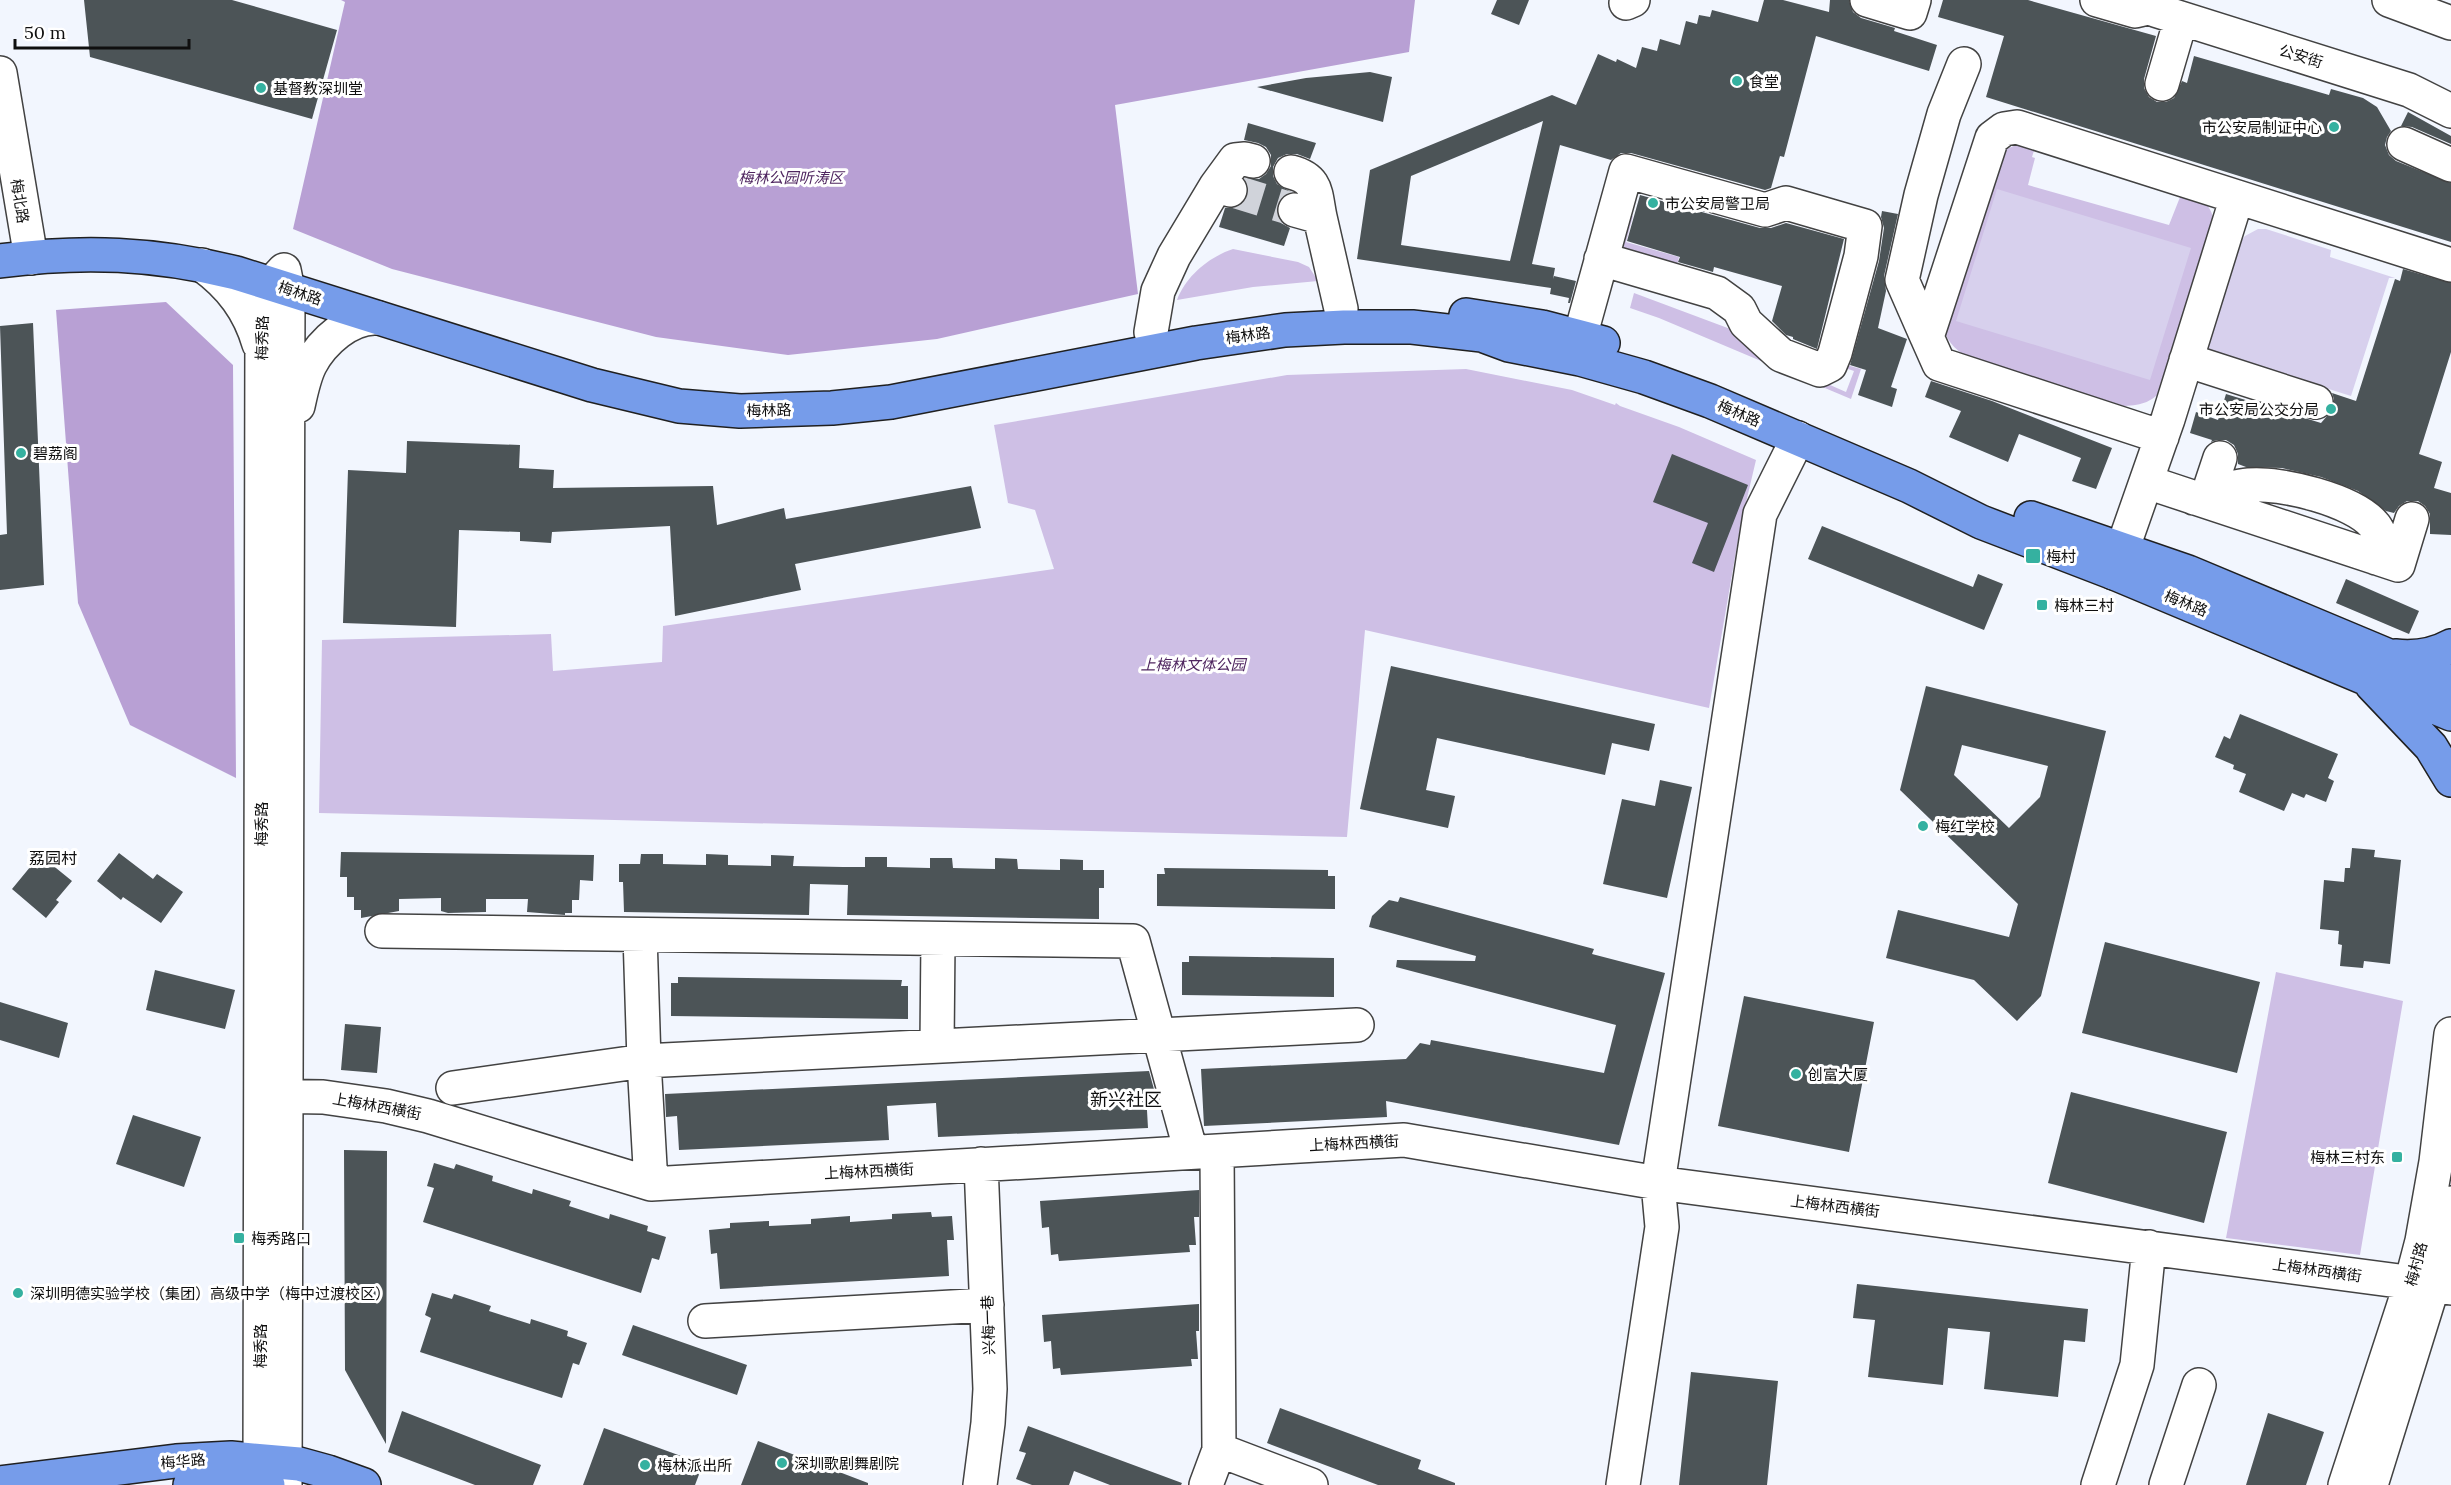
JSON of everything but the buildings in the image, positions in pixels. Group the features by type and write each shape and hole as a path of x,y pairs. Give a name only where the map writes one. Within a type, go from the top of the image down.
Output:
{"main road":[{"name":"梅林路","path":"14,248 73,233 146,238 206,248 281,281 378,318 623,393 679,406 740,411 822,409 891,402 1196,343 1285,330 1344,327 1430,328 1482,335 1509,345 1580,359 1644,377 1710,401 1910,486 1981,522 2119,561 2371,664 2451,682"},
{"name":"梅林路","path":"14,248 72,254 127,254 202,265 281,281 603,369 682,386 764,394 829,393 893,385 1151,332 1255,316 1341,309 1394,309 1506,320 1627,350 1718,382 1998,505 2068,531 2119,561"},
{"path":"2451,646 2429,655 2371,664 2431,747 2451,780"},
{"name":"梅林路","path":"2371,664 2451,714"},
{"name":"梅华路","path":"0,1483 214,1458 270,1477"},
{"name":"梅华路","path":"190,1485 328,1472 364,1485"}],"street":[{"path":"1867,0 1910,13 1914,0"},
{"name":"公安街","path":"2097,0 2135,11 2144,4 2181,19 2409,90 2451,111"},
{"path":"2389,0 2451,23"},
{"path":"2162,84 2181,19"},
{"path":"1964,64 1944,114 1902,280 1939,364 2162,437"},
{"name":"梅北路","path":"0,73 14,248"},
{"path":"1927,337 1992,138 2004,129 2017,127 2451,265"},
{"path":"2404,144 2451,165"},
{"path":"1151,332 1158,291 1174,256 1223,188 1235,160 1253,161"},
{"path":"1580,337 1601,259 1626,171 1765,210 1786,203 1865,226 1862,255 1836,353 1830,365 1820,370 1781,355 1746,323 1739,309 1717,293 1601,259"},
{"path":"1291,172 1305,176 1312,182 1307,214 1341,309"},
{"path":"2119,561 2162,437 2237,197"},
{"path":"202,265 222,279 237,296 255,330 261,352"},
{"name":"梅秀路","path":"273,1096 261,352 262,312 281,281"},
{"name":"梅秀路","path":"270,1477 273,1096 287,491 281,281"},
{"path":"287,491 294,425 304,379 311,362 319,351 344,328 362,319 378,318"},
{"path":"2186,360 2316,402"},
{"path":"1623,1485 1662,1227 1658,1183 1760,514 1798,438"},
{"path":"2201,496 2220,458"},
{"path":"2147,482 2201,496 2248,485 2270,485 2290,488 2338,502 2374,524 2381,537 2376,558 2398,565 2412,519"},
{"path":"382,931 1133,941 1159,1035 1204,1151 1219,1450 1206,1485"},
{"path":"640,935 651,1184"},
{"path":"936,1046 938,939"},
{"path":"453,1088 644,1061 1357,1025"},
{"name":"梅村路","path":"2345,1485 2432,1286 2422,1241 2436,1162 2451,1034"},
{"name":"上梅林西横街","path":"273,1096 353,1100 417,1113 651,1184 1404,1140 1658,1183 2432,1286"},
{"name":"兴梅一巷","path":"980,1485 990,1389 981,1164"},
{"name":"梅村路","path":"2371,1485 2444,1250 2451,1203"},
{"path":"2098,1485 2137,1365 2149,1247"},
{"path":"705,1321 987,1305"},
{"path":"2166,1485 2199,1385"},
{"path":"1219,1450 1311,1485"}],"green space":[{"name":"梅林公园听涛区","path":"341,0 1415,0 1409,52 1115,105 1138,294 937,339 788,355 656,337 392,269 293,229 345,2"},
{"path":"2023,142 2036,144 2028,185 2169,225 2184,187 2200,198 2211,211 2215,225 2164,388 2147,402 2124,406 1968,357 1954,347 1945,334 1941,323 2002,151"},
{"path":"1627,215 1633,216 1626,242 1679,257 1677,265 1620,247"},
{"path":"1233,249 1298,262 1309,267 1318,281 1253,287 1177,300 1186,283 1199,268"},
{"path":"1634,293 1741,333 1764,356 1846,392 1854,371 1842,367 1843,364 1861,369 1851,399 1630,308"},
{"path":"166,302 233,365 236,778 130,725 78,603 56,310"},
{"name":"上梅林文体公园","path":"1466,369 1572,390 1615,405 1616,403 1756,460 1740,528 1709,708 1365,630 1347,837 319,813 322,640 551,634 553,671 662,662 663,626 1054,569 1035,510 1008,503 994,425 1287,375"},
{"path":"2276,972 2403,1001 2360,1255 2226,1238"}],"shaded area":[{"path":"1997,189 2191,248 2150,380 1956,321"},
{"path":"2258,229 2266,229 2331,250 2330,257 2395,278 2389,278 2351,396 2206,350 2241,241"}],"tunnel":[{"path":"1230,190 1295,210"}],"place":[{"name":"食堂","path":"1737,81"},
{"name":"基督教深圳堂","path":"261,88"},
{"name":"市公安局制证中心","path":"2334,127"},
{"name":"市公安局警卫局","path":"1653,203"},
{"name":"市公安局公交分局","path":"2331,409"},
{"name":"碧荔阁","path":"21,453"},
{"name":"梅村","path":"2033,556"},
{"name":"梅林三村","path":"2042,605"},
{"name":"梅红学校","path":"1923,826"},
{"name":"创富大厦","path":"1796,1074"},
{"name":"梅林三村东","path":"2397,1157"},
{"name":"梅秀路口","path":"239,1238"},
{"name":"深圳明德实验学校（集团）高级中学（梅中过渡校区）","path":"18,1293"},
{"name":"深圳歌剧舞剧院","path":"782,1463"},
{"name":"梅林派出所","path":"645,1465"}],"district":[{"name":"荔园村","path":"53,858"},
{"name":"新兴社区","path":"1126,1099"}]}
